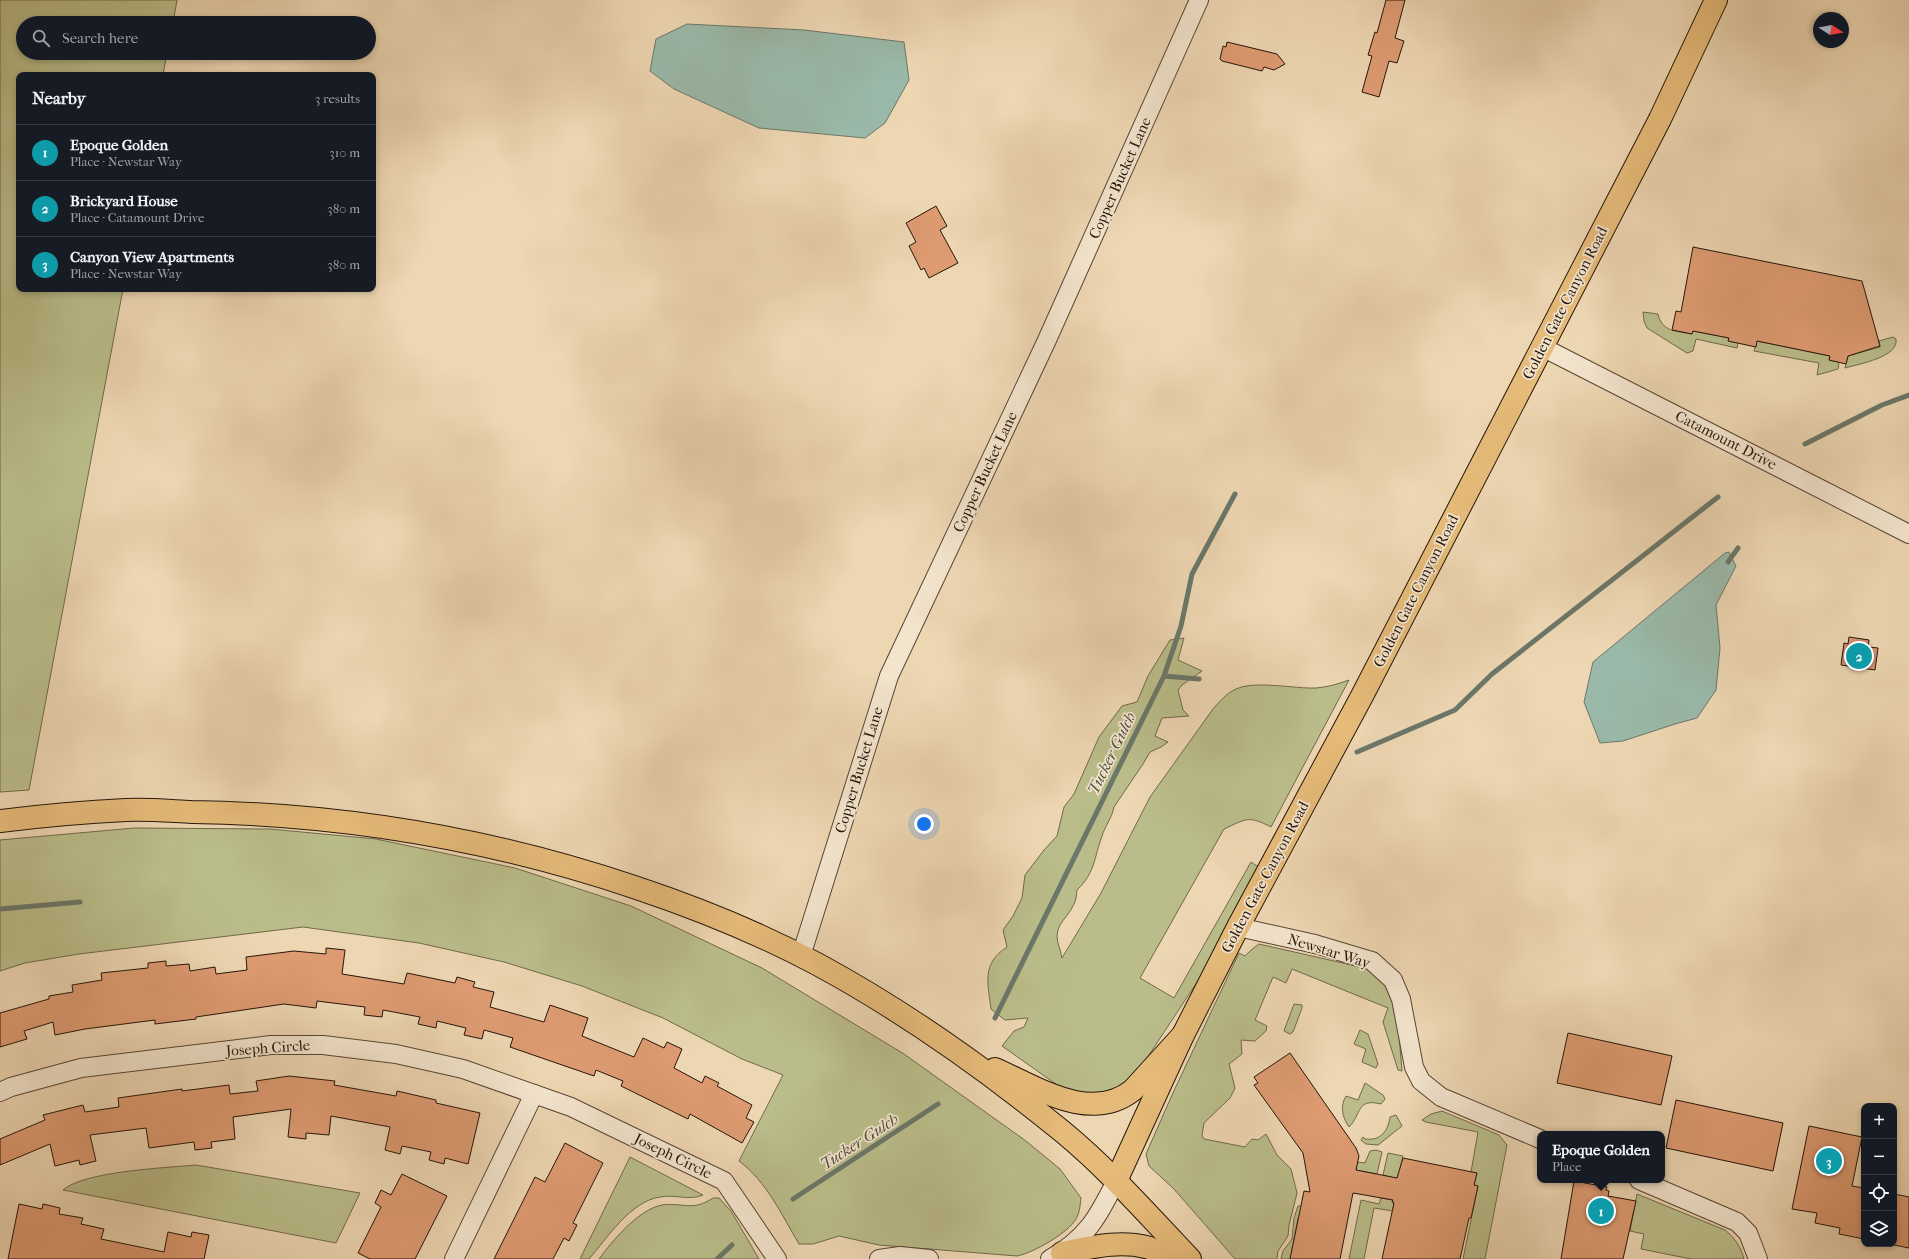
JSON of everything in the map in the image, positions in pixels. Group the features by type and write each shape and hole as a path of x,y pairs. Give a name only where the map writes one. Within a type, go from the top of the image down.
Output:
{"main road":[{"name":"Golden Gate Canyon Road","path":"1116,1181 1183,1035 1238,927 1362,696 1660,119 1716,0"},
{"path":"0,821 128,810 245,812 308,817 441,836 572,867 631,886 724,921 801,956 869,993 955,1051 1065,1134 1116,1181 1190,1259"},
{"path":"955,1051 1062,1099 1085,1104 1096,1104 1107,1103 1127,1095 1183,1035"},
{"path":"1056,1256 1102,1245 1129,1244 1147,1247 1172,1259"}],"street":[{"name":"Copper Bucket Lane","path":"801,956 889,676 1047,340 1199,0"},
{"name":"Catamount Drive","path":"1542,348 1909,534"},
{"name":"Newstar Way","path":"1238,927 1315,944 1372,961 1393,980 1401,999 1414,1067 1421,1082 1441,1097 1537,1139"},
{"name":"Joseph Circle","path":"0,1092 11,1086 81,1068 271,1045 323,1045 396,1054 463,1069 570,1107 724,1182 777,1259"},
{"path":"454,1259 534,1094"},
{"path":"1056,1256 1081,1237 1099,1215 1116,1181"},
{"path":"1646,1183 1737,1222 1748,1233 1758,1259"},
{"path":"879,1259 900,1256 929,1259"}],"green space":[{"path":"0,0 177,0 174,16 16,16 16,60 166,60 164,72 16,72 16,292 122,292 29,790 0,792"},
{"path":"1643,312 1658,314 1663,324 1670,330 1692,334 1693,331 1729,338 1728,341 1738,343 1737,348 1696,339 1693,351 1687,353 1647,328 1644,321"},
{"path":"1893,337 1896,339 1895,345 1891,351 1885,355 1868,362 1845,368 1848,356 1880,347 1879,341"},
{"path":"1757,341 1830,356 1829,360 1839,362 1838,369 1817,375 1819,363 1754,351"},
{"path":"1184,638 1178,660 1202,671 1182,685 1178,690 1183,710 1189,716 1162,718 1155,736 1168,742 1150,752 1114,807 1112,815 1103,832 1091,871 1083,884 1077,890 1074,904 1058,930 1057,939 1062,958 1101,893 1150,797 1213,709 1224,698 1236,689 1244,686 1264,685 1316,688 1349,680 1271,827 1257,821 1247,820 1224,829 1140,978 1174,998 1251,862 1260,868 1207,967 1149,1055 1125,1084 1099,1094 1088,1095 1060,1087 1002,1046 1014,1031 1024,1027 1028,1018 1005,1020 991,1009 988,975 993,960 1007,947 1003,930 1013,916 1022,898 1025,875 1057,836 1064,807 1074,794 1099,737 1122,706 1137,702 1148,676 1170,640"},
{"path":"134,828 270,829 376,839 515,868 631,906 762,968 904,1054 1026,1141 1060,1169 1081,1198 1080,1208 1076,1219 1066,1230 1050,1242 1032,1251 1017,1256 879,1245 839,1236 813,1244 799,1244 766,1189 749,1169 739,1161 783,1075 742,1059 663,1018 582,986 504,962 419,943 303,927 79,954 25,963 0,971 0,840"},
{"path":"1259,944 1369,969 1389,988 1396,1000 1402,1071 1398,1070 1383,1022 1388,1008 1292,969 1286,983 1273,977 1255,1020 1267,1026 1266,1031 1255,1041 1241,1040 1242,1054 1229,1064 1235,1088 1230,1098 1204,1123 1202,1136 1204,1139 1245,1147 1252,1139 1258,1140 1266,1134 1277,1155 1291,1169 1297,1193 1289,1225 1288,1236 1278,1251 1277,1259 1235,1259 1174,1189 1149,1166 1146,1154 1239,953 1245,956"},
{"path":"1294,1004 1302,1005 1302,1008 1293,1032 1290,1034 1284,1031"},
{"path":"1360,1030 1368,1034 1378,1064 1376,1068 1362,1062 1366,1049 1354,1044"},
{"path":"1365,1083 1383,1095 1385,1099 1381,1104 1367,1103 1363,1105 1349,1127 1342,1108 1344,1100 1346,1096 1358,1100"},
{"path":"1442,1111 1499,1135 1507,1145 1485,1259 1463,1259 1478,1186 1474,1185 1477,1173 1471,1172 1478,1132 1422,1120 1431,1114"},
{"path":"1396,1115 1402,1126 1378,1145 1366,1144 1361,1140 1363,1137 1365,1139 1371,1139 1379,1137 1388,1127 1390,1117"},
{"path":"1376,1150 1382,1152 1377,1174 1356,1170 1357,1162 1365,1163 1370,1151"},
{"path":"1388,1153 1403,1156 1395,1190 1385,1188 1387,1176 1383,1175"},
{"path":"630,1157 703,1195 698,1197 666,1196 649,1200 639,1205 620,1222 589,1259 580,1259"},
{"path":"196,1165 360,1193 336,1243 63,1190 89,1178 146,1169"},
{"path":"1637,1194 1725,1230 1737,1243 1744,1259 1691,1259 1641,1249 1644,1234 1630,1231"},
{"path":"713,1198 719,1198 731,1211 759,1259 599,1259 635,1219 653,1208 669,1204 688,1206 699,1205"},
{"path":"1381,1198 1393,1200 1393,1211 1374,1208 1364,1259 1349,1259 1361,1200 1379,1204"},
{"path":"1298,1206 1301,1206 1300,1218 1298,1218 1290,1259 1281,1259 1283,1251 1292,1239 1294,1218"}],"shaded area":[{"path":"687,24 804,30 904,42 909,80 885,123 865,138 759,128 674,89 650,71 656,39"},
{"path":"1729,552 1736,566 1716,605 1720,648 1716,690 1697,718 1623,741 1600,743 1584,702 1593,662 1725,553"}],"building":[{"path":"1386,0 1405,0 1395,38 1404,41 1397,63 1389,61 1379,97 1362,92 1372,56 1368,55 1375,32 1377,33"},
{"path":"1227,42 1277,54 1285,64 1274,70 1264,67 1262,71 1222,61 1220,59 1223,46 1226,47"},
{"path":"936,206 947,226 940,230 958,263 929,278 924,268 921,270 909,246 916,242 906,223"},
{"path":"1693,247 1862,281 1880,346 1848,356 1846,364 1829,360 1830,356 1757,341 1756,347 1728,341 1729,338 1693,331 1692,334 1672,330 1676,311 1681,312"},
{"path":"1849,637 1869,640 1868,647 1878,648 1875,670 1841,665 1844,643 1848,644"},
{"path":"326,948 345,950 342,974 404,984 407,973 455,983 457,977 475,982 473,987 494,992 490,1007 544,1022 550,1005 588,1018 582,1036 634,1057 643,1038 664,1048 667,1042 682,1049 674,1068 702,1083 705,1076 719,1083 717,1086 752,1105 746,1118 754,1122 742,1143 690,1114 688,1119 621,1086 623,1081 596,1070 594,1076 510,1047 513,1038 484,1030 482,1039 464,1035 466,1028 437,1021 436,1028 418,1024 420,1017 383,1010 382,1017 364,1015 365,1007 317,1001 316,1008 284,1004 196,1017 196,1019 155,1024 155,1020 85,1029 55,1035 53,1022 24,1031 27,1039 0,1047 0,1013 49,999 49,996 73,992 72,985 102,980 101,973 148,968 148,963 166,961 166,966 189,964 190,971 215,967 216,974 247,970 246,957 294,951 326,954"},
{"path":"1568,1033 1672,1056 1661,1105 1557,1083"},
{"path":"1290,1053 1356,1148 1359,1156 1356,1170 1397,1178 1403,1158 1477,1173 1474,1185 1478,1186 1460,1259 1382,1259 1394,1203 1392,1202 1393,1200 1353,1193 1340,1259 1290,1259 1304,1191 1310,1192 1303,1153 1254,1085 1258,1083 1254,1077"},
{"path":"289,1076 335,1081 334,1085 396,1096 397,1091 436,1100 436,1103 480,1113 468,1164 445,1158 444,1164 429,1160 431,1152 402,1146 400,1154 385,1150 390,1127 331,1116 329,1135 306,1133 306,1139 288,1137 291,1109 233,1117 235,1139 211,1142 212,1148 195,1150 194,1142 149,1148 146,1128 90,1135 96,1161 80,1165 79,1160 55,1166 50,1144 0,1165 0,1139 45,1120 43,1115 83,1105 85,1112 119,1107 118,1098 182,1089 182,1091 229,1085 230,1094 258,1091 256,1081"},
{"path":"1676,1100 1783,1123 1773,1171 1666,1148"},
{"path":"1809,1126 1861,1137 1852,1186 1861,1188 1861,1238 1839,1234 1840,1228 1815,1223 1817,1213 1792,1209"},
{"path":"565,1143 603,1163 573,1223 577,1225 569,1241 564,1238 553,1259 494,1259 535,1177 545,1182"},
{"path":"402,1174 447,1196 415,1259 370,1259 358,1253 381,1207 375,1203 381,1190 391,1195"},
{"path":"1574,1183 1585,1183 1607,1187 1606,1190 1609,1191 1608,1196 1636,1201 1623,1259 1561,1259"},
{"path":"1897,1195 1909,1197 1909,1248 1897,1246"},
{"path":"19,1204 42,1209 43,1204 60,1208 59,1214 83,1218 81,1224 104,1229 101,1239 164,1252 168,1232 191,1237 192,1232 209,1235 204,1259 8,1259"}],"waterway":[{"path":"1805,444 1882,405 1909,395"},
{"name":"Tucker Gulch","path":"995,1018 1164,676 1181,626 1192,574 1235,494"},
{"path":"1357,752 1455,710 1492,674 1718,497"},
{"path":"1728,562 1738,548"},
{"path":"1164,676 1199,679"},
{"path":"0,909 80,902"},
{"name":"Tucker Gulch","path":"793,1199 938,1104"},
{"name":"Tucker Gulch","path":"717,1259 732,1245"}],"place":[{"name":"Brickyard House","path":"1859,656"},
{"name":"Canyon View Apartments","path":"1829,1161"},
{"name":"Epoque Golden","path":"1601,1211"}]}
